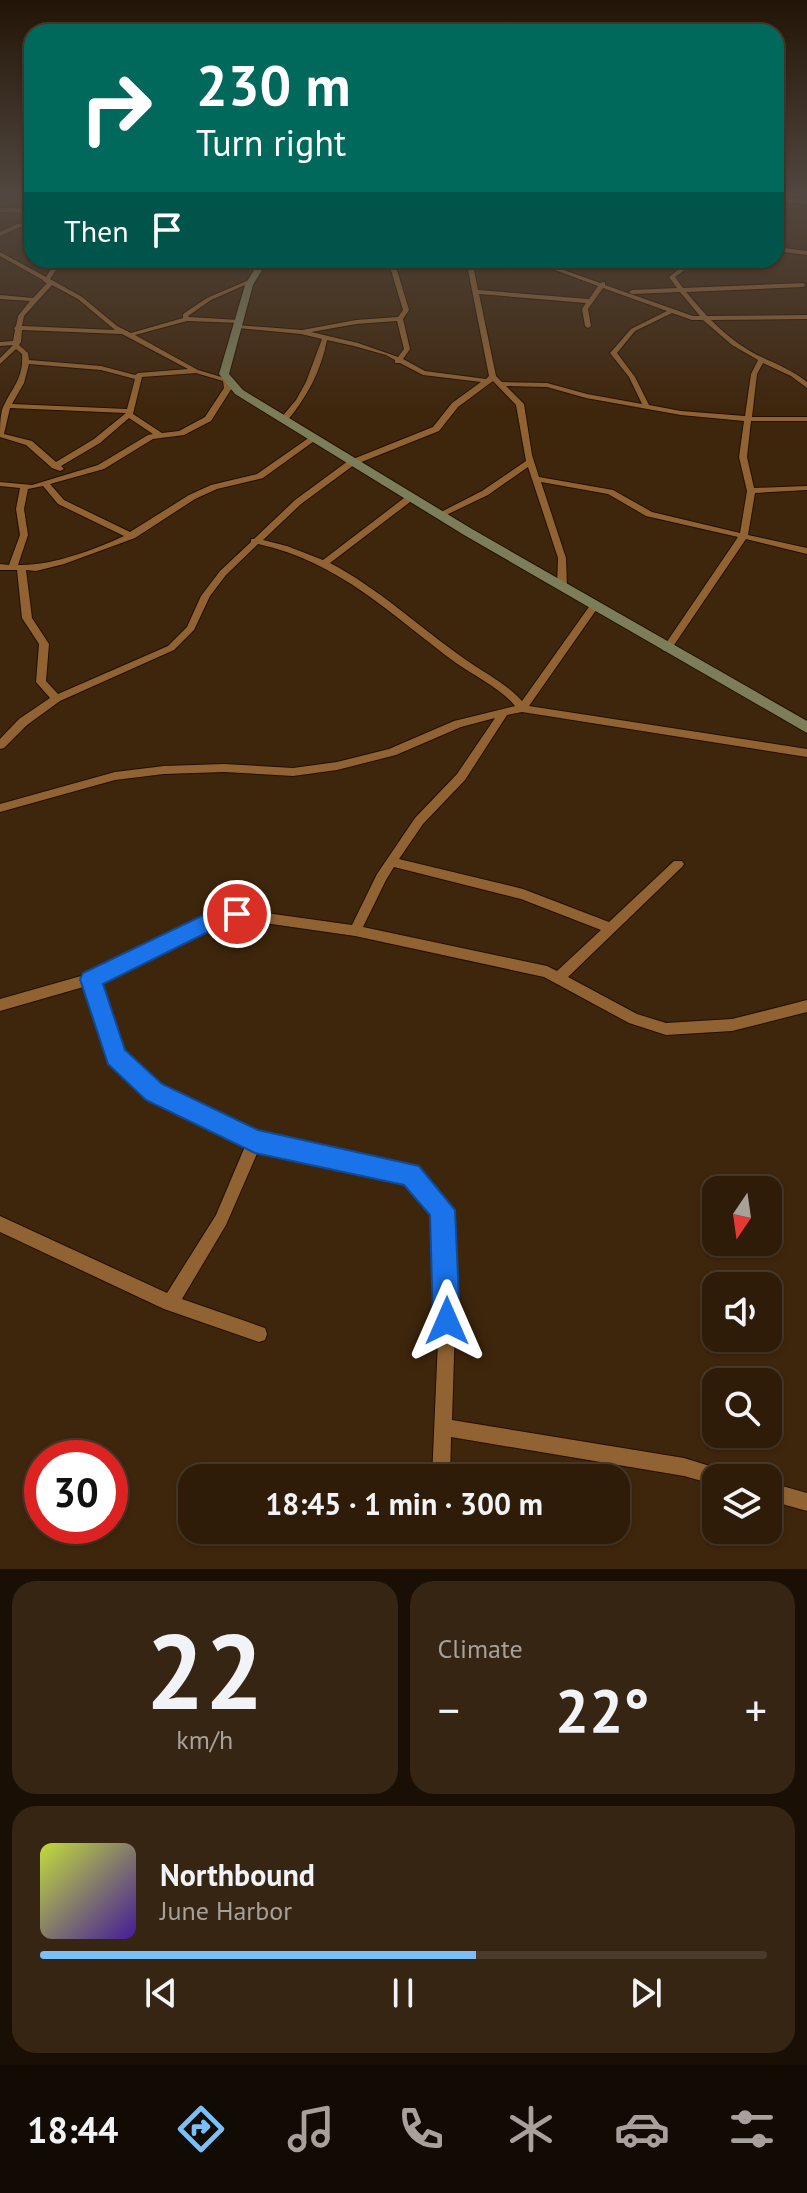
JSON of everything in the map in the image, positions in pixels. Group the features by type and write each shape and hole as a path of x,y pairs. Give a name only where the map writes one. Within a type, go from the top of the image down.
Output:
{"street":[{"path":"24,268 84,301 106,321 196,371 226,380 251,400 351,463 807,728"},
{"path":"56,268 21,316 17,328 17,344 25,353 26,362 22,383 4,411 0,435 29,443 70,476"},
{"path":"0,484 24,487 45,484 101,467 159,435 181,433 208,419 228,388 228,359 251,281 259,268"},
{"path":"393,268 406,310 400,319 407,349 397,362"},
{"path":"471,268 491,379"},
{"path":"556,268 627,292 670,312 703,321 807,317"},
{"path":"684,268 672,277 703,321 762,359 789,370 807,386"},
{"path":"187,319 185,315 209,299 251,281"},
{"path":"588,326 585,314 589,301 603,283"},
{"path":"627,292 803,285"},
{"path":"476,292 589,301"},
{"path":"0,297 35,300"},
{"path":"646,405 632,377 613,353 633,330 670,312"},
{"path":"17,328 129,333 187,319 239,324 301,332 324,340 370,347 423,373 491,379 501,384 520,404 530,462 562,558 562,588"},
{"path":"301,332 356,322 400,319"},
{"path":"284,419 303,398 313,379 324,340"},
{"path":"0,344 17,344"},
{"path":"0,362 17,344"},
{"path":"667,649 743,537 751,491 743,457 754,374 762,359"},
{"path":"26,362 83,365 138,375 196,371"},
{"path":"55,466 97,441 129,413 138,375"},
{"path":"0,745 23,722 56,699 171,648 184,638 206,596 254,541 320,484 351,463 430,433 455,405 491,379"},
{"path":"501,384 547,385 586,396 681,413 748,419 807,419"},
{"path":"4,411 129,413 159,435"},
{"path":"0,567 61,562 132,536 203,492 260,476 313,439"},
{"path":"439,515 485,493 530,462"},
{"path":"538,479 610,492 649,514 807,551"},
{"path":"45,484 61,502 132,536"},
{"path":"24,487 20,509 24,535 16,568 27,618 44,644 41,682 56,699"},
{"path":"751,491 807,488"},
{"path":"326,562 411,497"},
{"path":"254,541 298,550 326,562 460,661 514,695 522,708"},
{"path":"522,708 594,606"},
{"path":"0,808 115,776 152,771 224,768 293,772 337,766 392,752 458,724 522,708 807,753"},
{"path":"355,931 369,895 391,862 419,821 461,777 503,714"},
{"path":"391,862 523,894 608,927"},
{"path":"559,977 608,927 678,864"},
{"path":"0,1005 91,979 219,917 257,916 355,931 559,977 634,1019 666,1029 732,1025 807,1006"},
{"path":"91,979 116,1057 154,1092 255,1141 411,1175 443,1210 448,1295 442,1464"},
{"path":"170,1303 221,1220 255,1141"},
{"path":"0,1224 170,1303 259,1334"},
{"path":"443,1427 702,1472"},
{"path":"782,1495 807,1502"}],"route":[{"path":"237,914 219,917 91,979 116,1057 154,1092 255,1141 411,1175 430,1192 443,1210 447,1321"}]}
